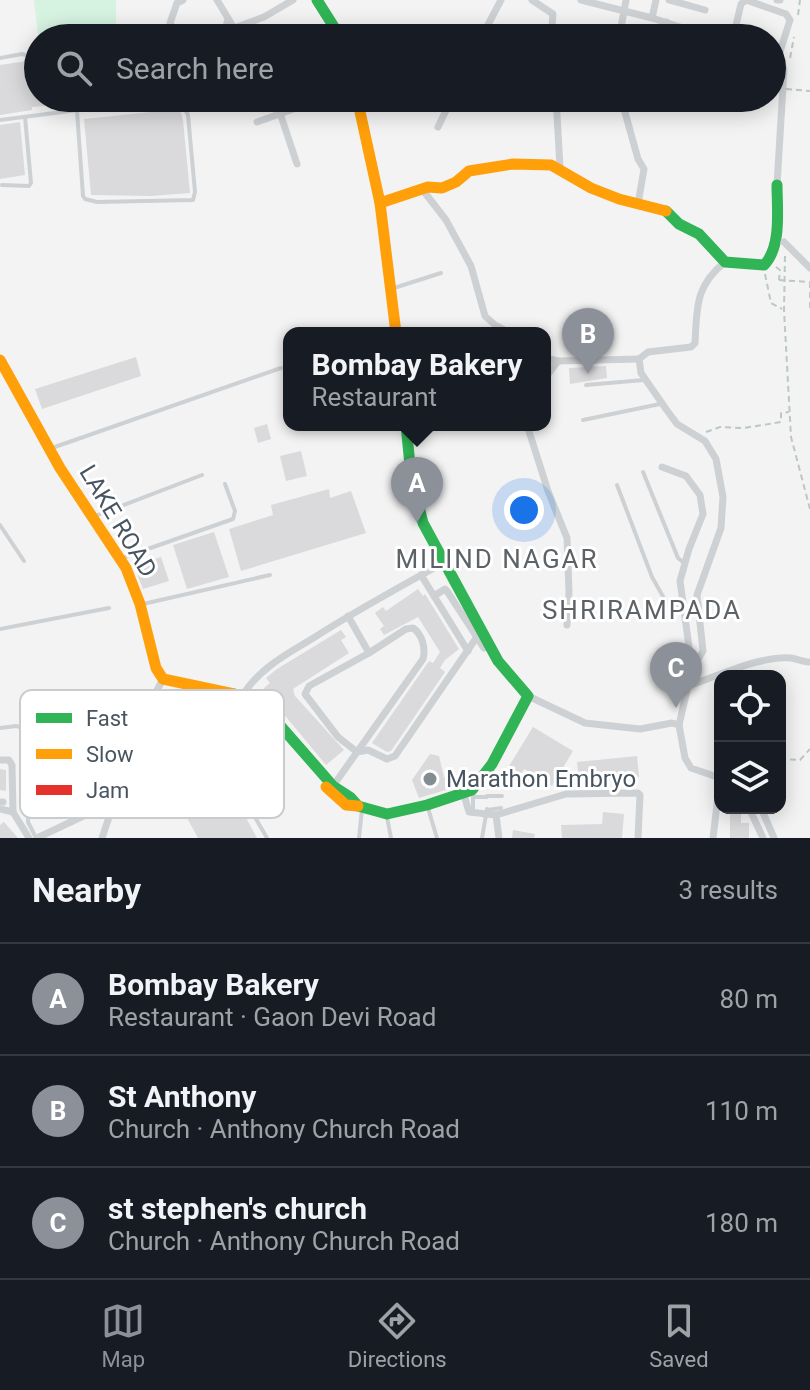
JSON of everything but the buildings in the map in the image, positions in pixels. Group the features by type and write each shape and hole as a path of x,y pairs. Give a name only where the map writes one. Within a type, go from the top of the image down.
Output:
{"street":[{"path":"171,24 177,3 183,0"},
{"path":"217,0 231,24"},
{"path":"245,24 293,0"},
{"path":"317,0 332,24"},
{"path":"488,24 501,0"},
{"path":"532,0 553,14 552,24"},
{"path":"581,0 672,24"},
{"path":"622,24 626,0"},
{"path":"652,18 656,0"},
{"path":"669,0 705,10"},
{"path":"736,24 741,4 746,0 789,16 786,32"},
{"path":"227,24 228,19"},
{"path":"257,122 283,112"},
{"path":"360,112 380,203 395,327"},
{"path":"438,127 445,112"},
{"path":"557,112 560,167"},
{"path":"625,112 638,159 644,169 638,204"},
{"path":"551,359 639,359 648,352 691,347 695,343 698,297 716,270 725,262 766,263 774,248 782,112"},
{"path":"280,113 297,164"},
{"path":"380,203 422,189 442,188 469,171 513,164 551,165 560,167 591,188 669,212 679,224 699,234 725,262"},
{"path":"777,185 782,240 810,268"},
{"path":"422,189 446,220 471,266 485,316 501,327"},
{"path":"639,359 641,373 677,424 705,441 716,459 723,497 721,528 698,587 703,651 692,669 679,725 685,758 691,768 714,776"},
{"name":"LAKE ROAD","path":"0,361 49,448 120,559 140,604 161,684"},
{"path":"551,370 558,361"},
{"path":"407,431 411,475 423,523 445,562 484,648"},
{"path":"529,431 567,538 567,625"},
{"path":"662,467 686,476 700,495 703,514 680,581 692,669"},
{"path":"246,690 267,667 348,616 445,562"},
{"path":"421,575 468,651"},
{"path":"434,596 445,589 447,591 528,696 585,723 640,729 672,723 679,725"},
{"path":"348,616 369,653"},
{"path":"332,786 357,752 423,659 418,631 406,629 309,686 307,697 338,737 357,752 368,750 387,759 395,756 479,635"},
{"path":"688,686 733,669 770,661 790,658 810,662"},
{"path":"158,690 161,684 178,684 213,690"},
{"path":"528,696 492,764 467,797 467,810 499,812 566,794 638,793 638,838"},
{"path":"284,732 297,752 332,786"},
{"path":"289,732 346,805 387,814 467,797"},
{"path":"0,760 9,760 13,767 13,812"},
{"path":"1,804 13,812 29,838"},
{"path":"499,812 499,838"},
{"path":"713,838 716,814"},
{"path":"752,814 763,838"},
{"path":"764,814 774,838"},
{"path":"36,838 79,818"},
{"path":"102,838 108,818"}],"lane":[{"path":"0,58 24,54"},
{"path":"0,120 68,112"},
{"path":"77,112 83,196 97,202 193,200 195,192 185,112"},
{"path":"2,185 29,186 31,183 25,117"},
{"path":"391,289 441,273"},
{"path":"49,448 281,368"},
{"path":"586,385 646,380"},
{"path":"583,420 663,403"},
{"path":"643,472 678,558 684,563"},
{"path":"93,517 202,475"},
{"path":"120,559 233,519 235,511 225,484"},
{"path":"617,485 652,577 665,600 683,611"},
{"path":"0,525 24,561"},
{"path":"140,604 270,575"},
{"path":"0,629 109,608"},
{"path":"161,684 166,690"},
{"path":"0,728 20,727"},
{"path":"467,797 502,796"},
{"path":"427,805 437,838"},
{"path":"359,838 360,807"},
{"path":"482,838 487,811"},
{"path":"387,814 391,838"},
{"path":"28,818 36,838"},
{"path":"255,818 267,838"}],"path":[{"path":"786,89 810,91"},
{"path":"766,263 780,270 779,280 810,282 810,308"},
{"path":"766,263 771,303 784,310"},
{"path":"696,435 720,427 744,428 781,422 781,413 790,412"},
{"path":"786,759 800,760 810,749"}],"green space":[{"path":"34,0 116,0 116,24 37,24"}],"traffic: fast":[{"path":"317,0 332,24"},
{"path":"666,211 679,224 699,234 725,262 764,265 776,238 777,185"},
{"path":"284,730 333,786 358,806 387,814 472,790 492,764 528,696 498,661 423,523 411,475 407,431"}],"traffic: slow":[{"path":"360,112 380,203 395,327"},
{"path":"380,203 428,187 442,188 469,171 513,164 551,165 591,188 666,211"},
{"path":"0,360 60,468 126,568 140,604 156,668 163,679 215,690"},
{"path":"326,787 346,805 358,806"}],"place":[{"name":"St Anthony","path":"588,374"},
{"name":"Bombay Bakery","path":"417,523"},
{"name":"st stephen's church","path":"676,708"},
{"name":"Marathon Embryo","path":"430,779"}],"district":[{"name":"MILIND NAGAR","path":"497,559"},
{"name":"SHRIRAMPADA","path":"642,610"}]}
